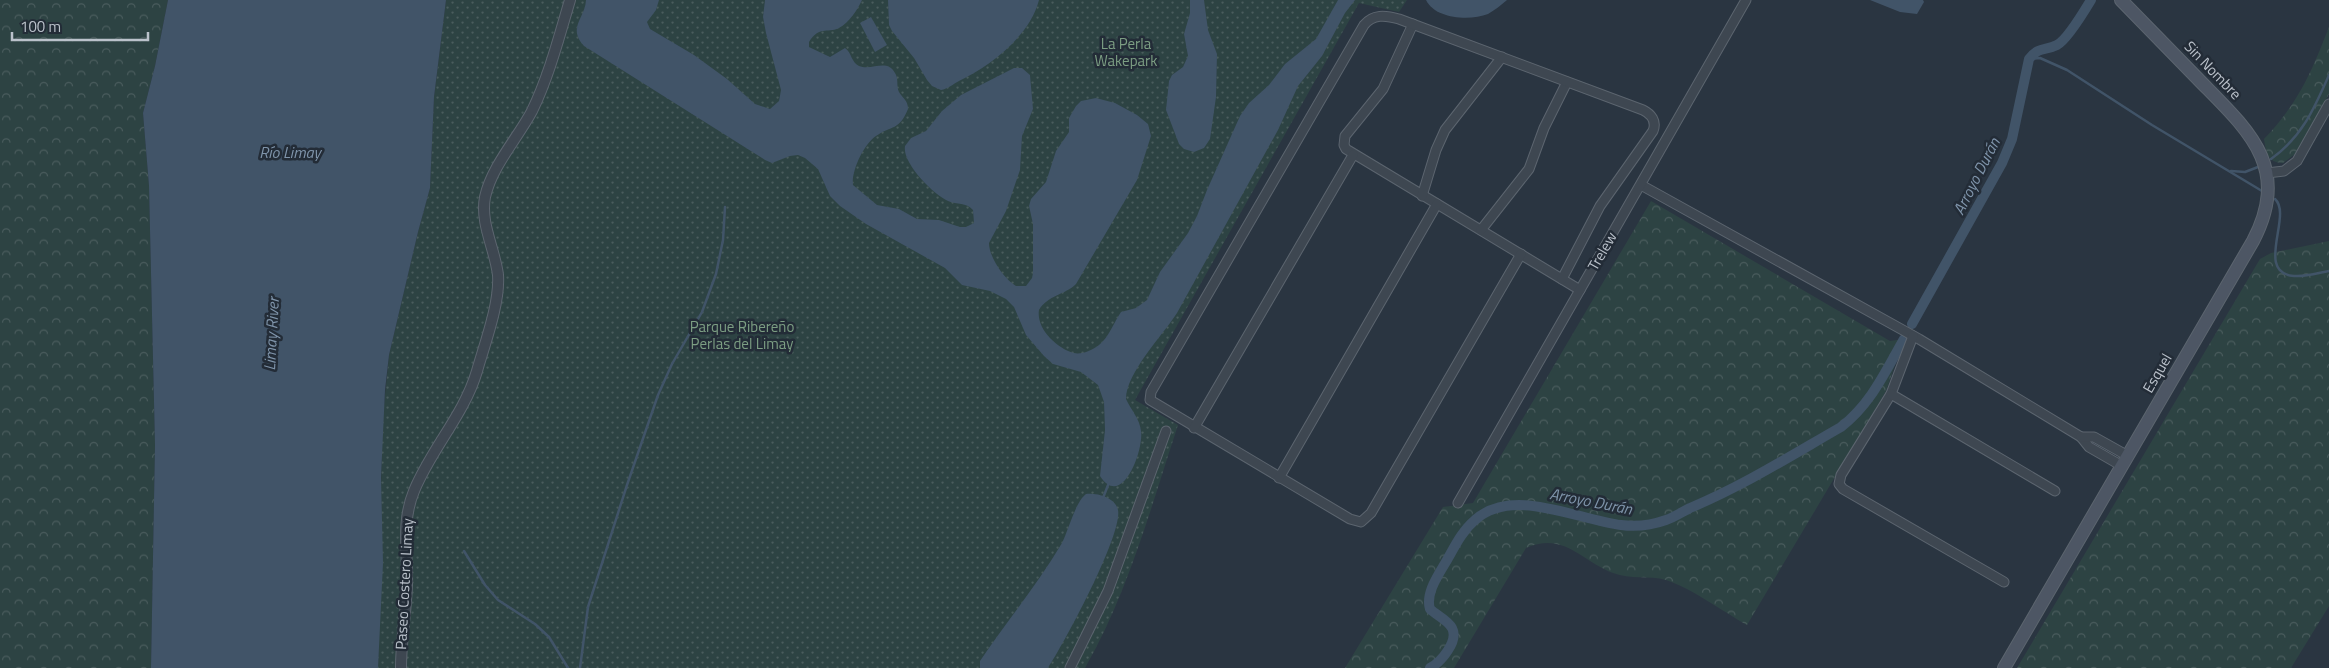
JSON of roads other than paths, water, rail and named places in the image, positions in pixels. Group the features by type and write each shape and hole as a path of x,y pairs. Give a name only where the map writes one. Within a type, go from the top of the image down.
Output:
{"main road":[{"name":"Sin Nombre","path":"2122,0 2238,120 2255,144 2267,173"},
{"name":"Esquel","path":"2004,668 2260,228 2268,201 2267,173"}],"street":[{"name":"Paseo Costero Limay","path":"401,668 406,597 406,530 409,505 424,470 454,421 470,389 497,292 496,264 484,220 485,197 494,175 532,110 551,61 570,0"},
{"name":"Trelew","path":"1458,503 1746,0"},
{"path":"1521,254 1371,513 1365,520 1354,521 1155,405 1150,400 1150,394 1364,25 1373,17 1392,17 1413,24 1651,114 1655,127 1600,206 1562,278"},
{"path":"1413,24 1380,94 1346,136 1344,145 1353,155 1580,290"},
{"path":"1422,196 1436,150 1446,130 1502,57"},
{"path":"1480,230 1529,169 1544,128 1567,82"},
{"path":"2267,173 2284,171 2296,161 2329,104"},
{"path":"1194,428 1353,155"},
{"path":"1641,184 1913,336 2081,437 2089,447 2125,461"},
{"path":"1279,478 1437,204"},
{"path":"1913,336 1891,394 1841,474 1839,479 1840,486 2004,582"},
{"path":"1891,394 2055,491"},
{"path":"1070,668 1095,622 1108,591 1166,431"}],"water":[{"name":"Río Limay","path":"168,0 446,0 434,97 430,188 389,355 385,390 381,477 383,563 378,668 151,668 155,445 149,186 143,113 155,66"},
{"path":"586,0 659,0 656,10 647,22 650,29 694,55 727,79 755,104 770,109 779,101 781,90 763,17 765,0 862,0 846,23 834,30 816,33 809,42 809,47 830,57 845,48 859,66 888,66 896,75 899,92 906,102 908,109 905,116 895,127 876,136 867,145 856,165 853,185 877,205 899,209 917,219 939,220 960,227 966,227 974,223 973,210 970,207 948,201 927,185 908,161 905,146 911,138 926,131 942,111 961,95 1014,68 1022,68 1030,75 1033,109 1022,136 1020,170 1006,211 989,243 998,267 1011,283 1016,286 1026,286 1033,273 1033,224 1029,206 1031,199 1046,182 1056,151 1069,132 1069,118 1076,106 1081,101 1096,98 1115,103 1137,115 1148,124 1151,136 1137,180 1076,284 1047,301 1039,310 1041,324 1054,342 1074,353 1080,353 1094,349 1103,342 1121,312 1136,308 1147,300 1160,272 1188,233 1197,216 1240,116 1249,103 1269,85 1285,64 1316,39 1338,0 1355,0 1345,13 1322,56 1298,86 1278,130 1177,313 1146,354 1132,378 1126,399 1139,422 1141,440 1135,463 1130,473 1123,482 1116,486 1108,485 1100,476 1105,430 1104,402 1098,385 1081,372 1053,364 1044,356 1026,335 1014,307 1006,299 990,291 962,285 945,268 866,224 840,206 830,196 818,169 805,158 798,155 790,156 772,163 765,160 584,46 579,39 577,28"},
{"path":"888,0 1039,0 1027,26 1007,48 983,67 948,88 941,90 932,86 927,80 914,58 892,31 889,25"},
{"path":"1190,0 1204,0 1208,30 1217,54 1216,97 1210,139 1204,148 1194,152 1184,149 1179,144 1166,110 1169,81 1172,75 1183,67 1188,56 1184,34 1190,13"},
{"path":"1426,0 1507,0 1488,14 1463,18 1445,15 1437,11"},
{"path":"1870,0 1923,0 1924,2 1917,14 1900,12"},
{"path":"871,17 887,45 875,52 860,23"},
{"path":"1086,494 1100,495 1113,502 1118,510 1117,523 1091,589 1056,655 1048,668 980,668 980,661 1043,573 1062,543 1076,509"}],"waterway":[{"name":"Arroyo Durán","path":"1912,324 2002,163 2012,139 2029,59 2039,50 2053,47 2061,42 2076,24 2091,0"},
{"path":"2029,59 2040,58 2067,70 2152,125 2262,191"},
{"path":"2271,159 2299,132 2312,111 2329,75"},
{"path":"2231,171 2245,172 2258,167"},
{"path":"2275,199 2279,207 2280,217 2275,255 2277,265 2282,272 2294,276 2329,271"},
{"path":"580,668 588,607 658,395 672,364 702,312 716,274 723,240 725,207"},
{"name":"Arroyo Durán","path":"1430,668 1448,651 1454,633 1448,622 1430,609 1429,597 1431,590 1459,539 1475,520 1490,510 1508,506 1527,505 1627,526 1638,526 1669,519 1748,480 1841,427 1852,418 1869,398 1904,339"},
{"path":"1103,498 1110,480"},
{"path":"464,551 485,585 498,600 535,624 549,637 568,668"}],"park label":[{"name":"La Perla Wakepark","path":"1126,52"},
{"name":"Parque Ribereño Perlas del Limay","path":"742,334"}],"water label":[{"name":"Limay River","path":"271,334"}]}
